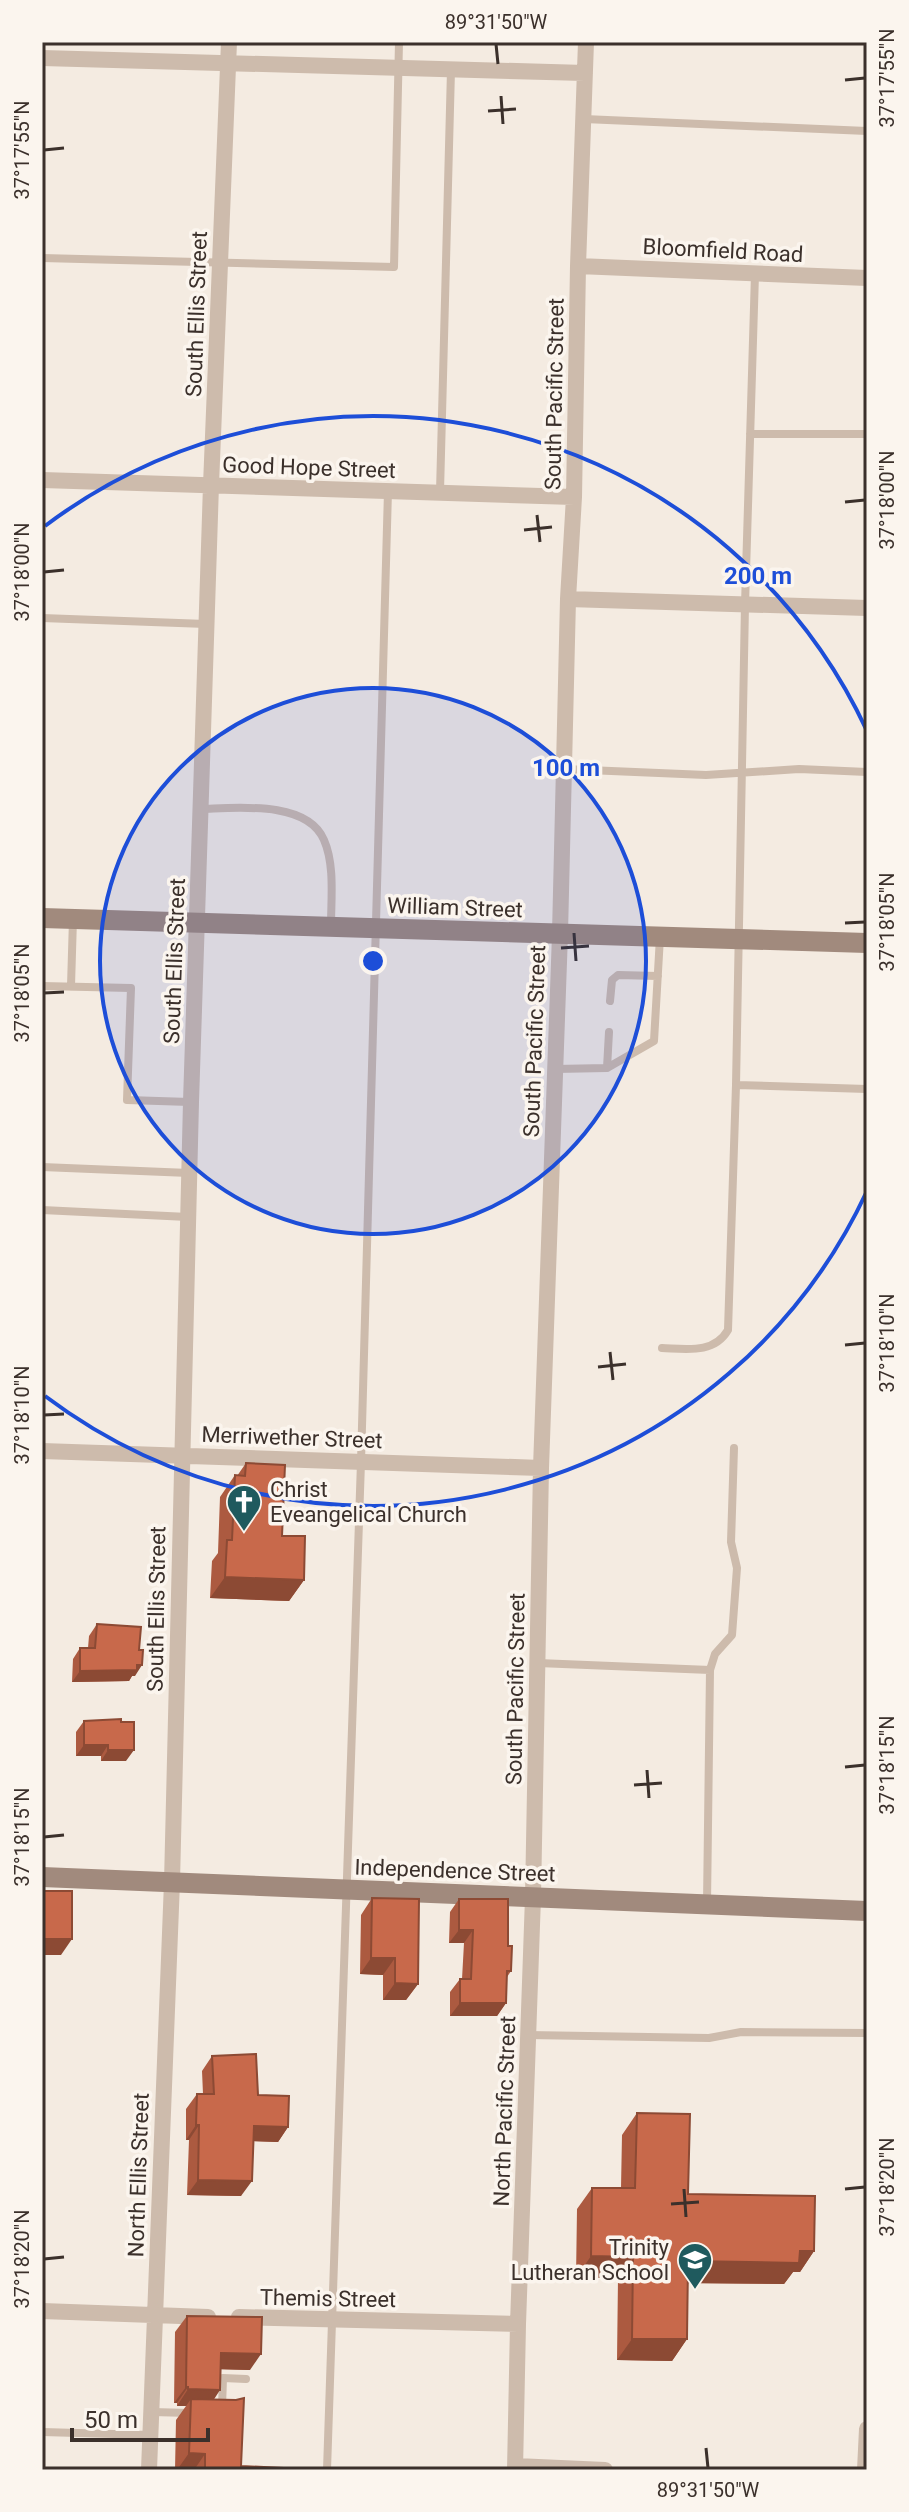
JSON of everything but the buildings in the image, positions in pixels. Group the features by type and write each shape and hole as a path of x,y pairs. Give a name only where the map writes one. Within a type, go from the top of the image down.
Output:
{"main road":[{"name":"William Street","path":"42,918 867,943"},
{"name":"Independence Street","path":"42,1877 867,1911"}],"street":[{"name":"South Ellis Street","path":"172,1882 191,1102 229,42"},
{"name":"South Pacific Street","path":"533,1897 541,1468 586,42"},
{"path":"42,58 585,73"},
{"name":"Bloomfield Road","path":"578,266 867,278"},
{"name":"Good Hope Street","path":"42,480 574,497"},
{"path":"568,599 867,608"},
{"name":"Merriwether Street","path":"42,1451 541,1468"},
{"name":"North Ellis Street","path":"149,2470 172,1882"},
{"name":"North Pacific Street","path":"516,2468 533,1897"},
{"name":"Themis Street","path":"42,2311 518,2324"},
{"path":"865,2470 867,2429"},
{"path":"516,2468 605,2470"}],"lane":[{"path":"42,258 394,267 399,42"},
{"path":"440,493 451,69"},
{"path":"583,119 867,131"},
{"path":"662,1348 701,1349 713,1346 723,1340 728,1330 755,274"},
{"path":"750,434 867,434"},
{"path":"327,2470 361,1462 388,491"},
{"path":"42,618 206,624"},
{"path":"564,769 706,775 799,769 867,772"},
{"path":"201,809 280,811 317,826 326,843 330,870 331,927"},
{"path":"71,986 73,919"},
{"path":"555,1069 607,1068 654,1041 660,937"},
{"path":"610,1001 612,980 618,975 658,976"},
{"path":"42,986 131,988 127,1100 191,1102"},
{"path":"607,1068 609,1032"},
{"path":"736,1085 867,1089"},
{"path":"42,1167 190,1173"},
{"path":"42,1210 188,1217"},
{"path":"707,1905 710,1670 715,1654 732,1635 737,1568 731,1542 734,1448"},
{"path":"538,1663 710,1670"},
{"path":"528,2035 709,2038 741,2032 867,2033"},
{"path":"208,2413 222,2414 223,2378 246,2379"},
{"path":"151,2412 194,2413"},
{"path":"42,2432 150,2435"}],"place":[{"name":"Christ Eveangelical Church","path":"244,1533"},
{"name":"Trinity Lutheran School","path":"695,2291"}]}
